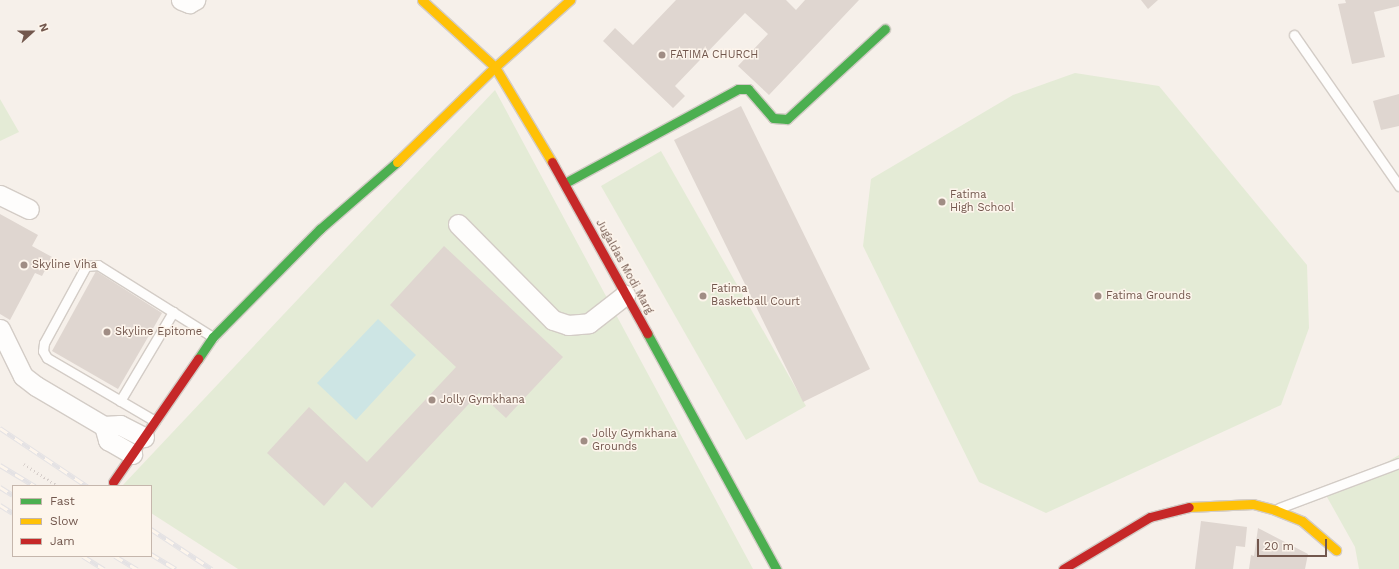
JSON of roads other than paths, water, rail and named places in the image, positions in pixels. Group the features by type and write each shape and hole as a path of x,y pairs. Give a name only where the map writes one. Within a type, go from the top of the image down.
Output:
{"street":[{"path":"181,0 189,3 195,0"},
{"name":"Jugaldas Modi Marg","path":"422,0 495,67 565,183 776,569"},
{"path":"113,482 156,422 213,337 320,229 402,157 495,67 570,0"},
{"path":"565,183 738,89 748,89 773,118 787,119 885,29"},
{"path":"0,195 29,209"},
{"path":"458,224 553,320 568,325 589,323 626,295"},
{"path":"0,329 24,376 104,426 120,425 144,437"},
{"path":"104,426 108,440 132,454"},
{"path":"1063,569 1150,517 1195,506 1253,504 1275,510 1302,521 1336,550"}],"lane":[{"path":"1294,35 1399,186"},
{"path":"156,422 47,358 43,351 44,343 86,266 98,265 213,337"},
{"path":"120,401 173,312"},
{"path":"1275,510 1399,464"}],"water":[{"path":"378,319 416,355 356,420 317,383"}],"railway":[{"path":"0,428 86,485"},
{"path":"0,465 33,485"},
{"path":"0,487 12,494"},
{"path":"0,505 12,512"},
{"path":"152,530 212,569"},
{"path":"152,555 176,569"},
{"path":"85,557 104,569"},
{"path":"117,557 137,569"}],"place":[{"name":"FATIMA CHURCH","path":"662,55"},
{"name":"Fatima High School","path":"942,202"},
{"name":"Skyline Viha","path":"24,265"},
{"name":"Fatima Basketball Court","path":"703,296"},
{"name":"Fatima Grounds","path":"1098,296"},
{"name":"Skyline Epitome","path":"107,332"},
{"name":"Jolly Gymkhana","path":"432,400"},
{"name":"Jolly Gymkhana Grounds","path":"584,441"}]}
